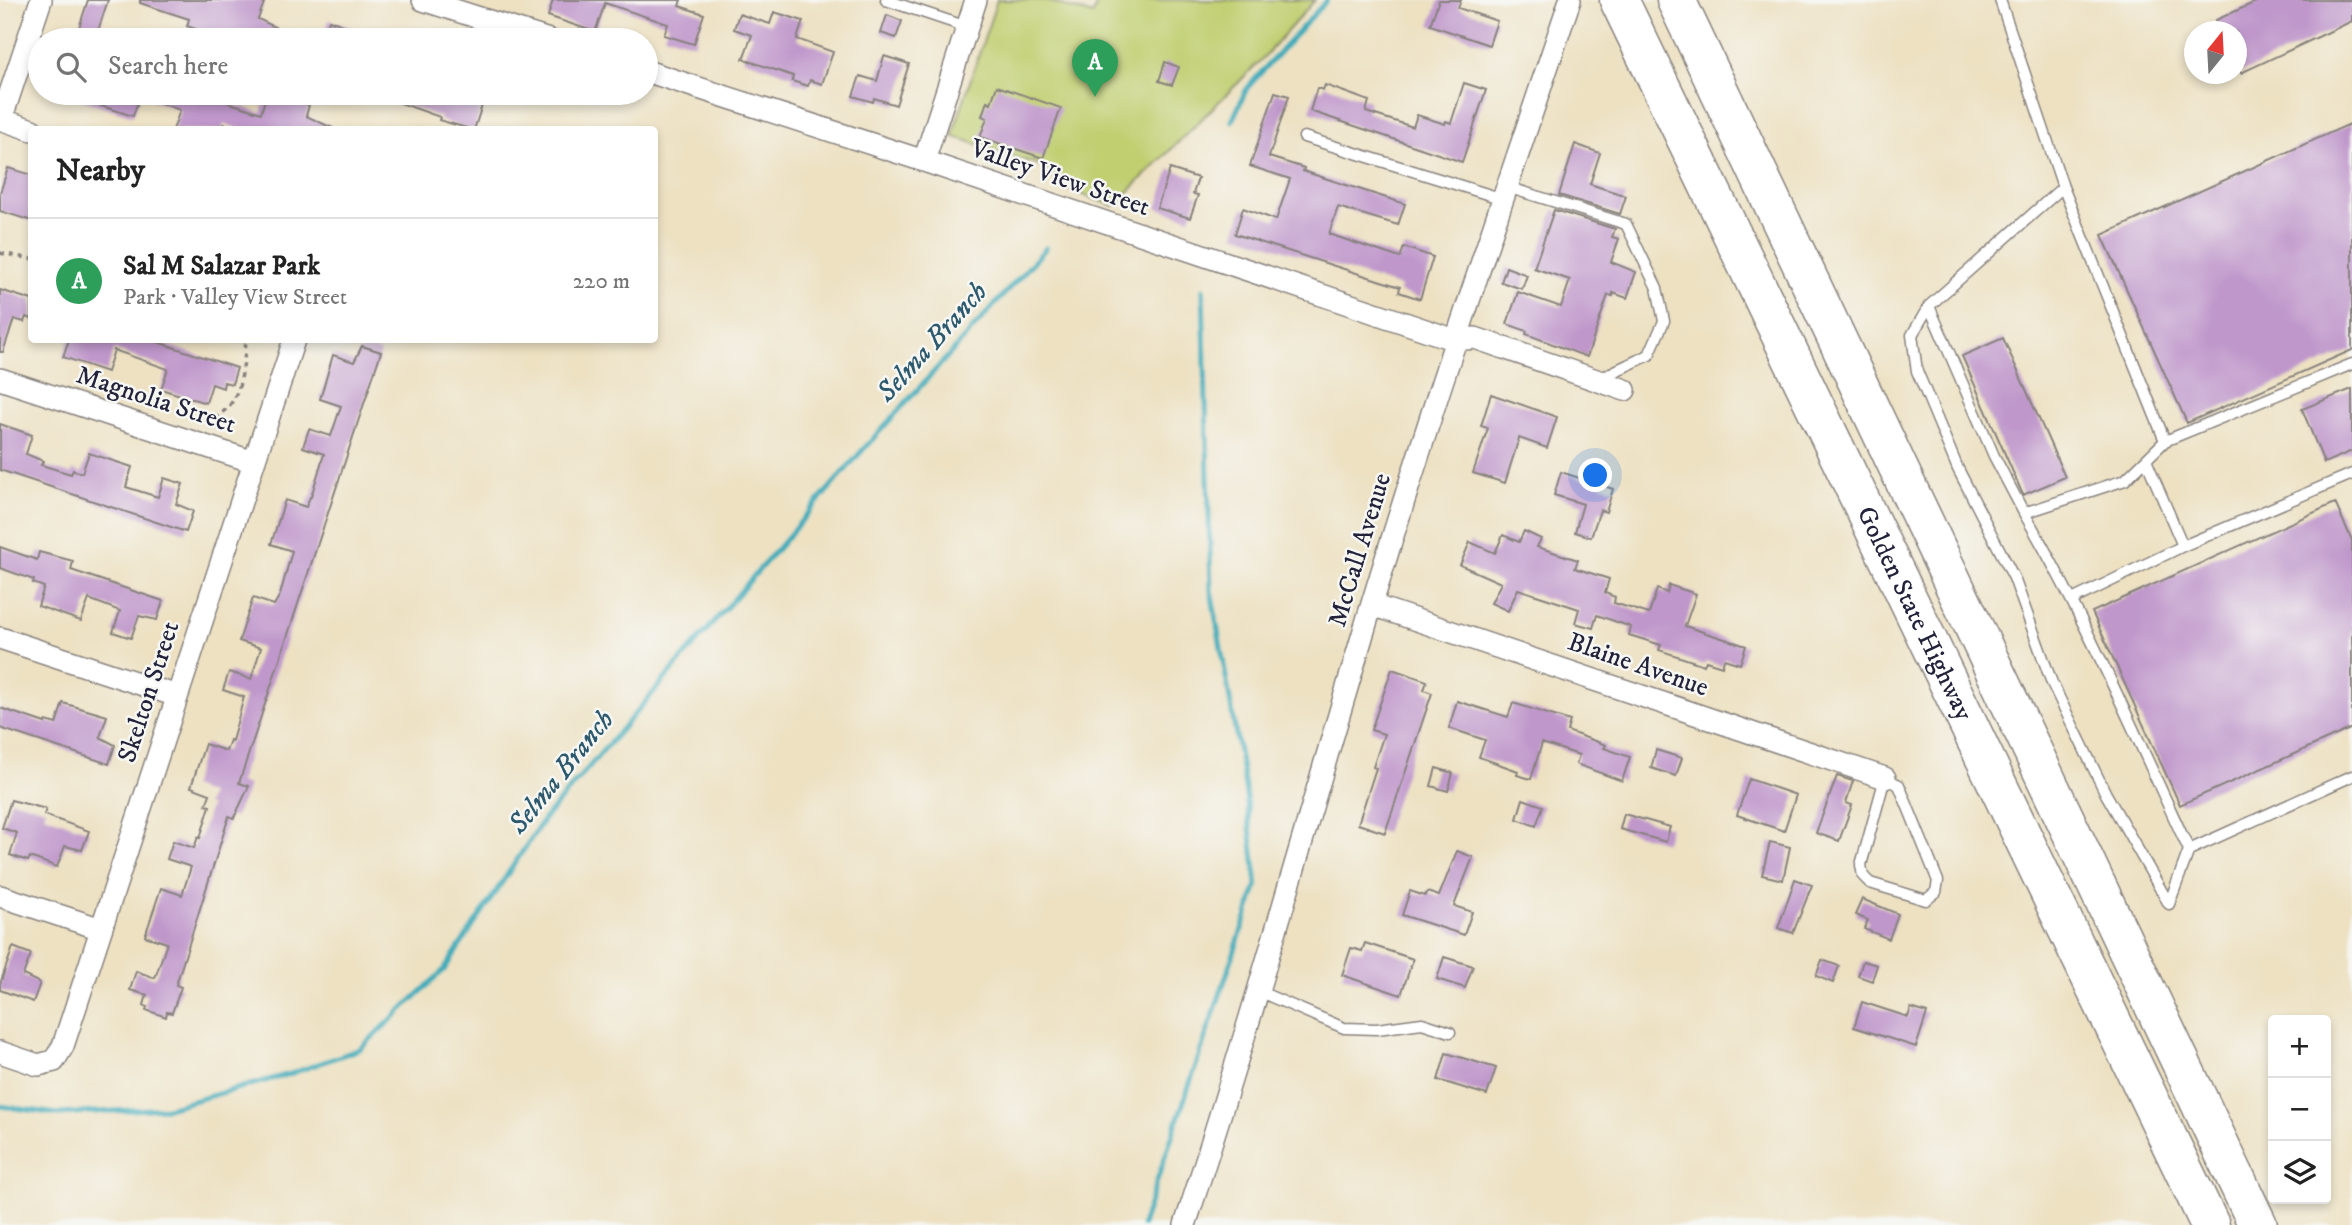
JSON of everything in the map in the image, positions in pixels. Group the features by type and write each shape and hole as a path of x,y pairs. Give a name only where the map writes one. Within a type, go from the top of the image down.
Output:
{"highway":[{"name":"Golden State Highway","path":"1619,0 2210,1225"},
{"name":"Golden State Highway","path":"1676,0 2258,1225"}],"street":[{"path":"32,28 41,0"},
{"path":"423,0 511,28"},
{"path":"924,160 976,0"},
{"name":"McCall Avenue","path":"1185,1225 1219,1122 1372,605 1455,340 1570,0"},
{"path":"28,39 1,120 28,129"},
{"name":"Valley View Street","path":"658,75 924,160 1455,340 1475,338 1625,390"},
{"name":"Skelton Street","path":"0,1052 38,1065 54,1061 63,1046 293,343"},
{"name":"Magnolia Street","path":"0,379 254,462"},
{"name":"Blaine Avenue","path":"1372,605 1885,778"},
{"path":"0,638 177,696"},
{"path":"0,896 101,929"}],"lane":[{"path":"886,0 967,27"},
{"path":"2000,0 2063,187 2165,441"},
{"path":"1304,137 1626,224 1657,288 1664,321 1648,355 1596,380"},
{"path":"1929,306 1994,456 2073,600 2189,850 2169,904 2106,794 2052,683 2014,578 1958,469 1917,371 1912,335 1929,306 2063,187"},
{"path":"2024,513 2125,480 2165,441 2352,364"},
{"path":"2146,460 2183,546"},
{"path":"2073,600 2183,546 2352,474"},
{"path":"2189,850 2352,776"},
{"path":"1885,778 1899,785 1938,881 1936,892 1926,900 1870,883 1863,876 1861,865 1885,778"},
{"path":"1258,990 1344,1028 1377,1029 1422,1023 1450,1032"}],"path":[{"path":"0,253 28,258"},
{"path":"210,429 216,416 233,401 243,368 246,343"}],"green space":[{"path":"997,0 1045,0 1093,15 1098,0 1315,0 1264,57 1114,206 1061,187 1046,167 952,136"}],"building":[{"path":"88,0 108,0 99,28 79,28"},
{"path":"140,0 265,0 258,19 275,27 193,28 187,26 189,19 140,3"},
{"path":"553,0 681,0 679,6 704,14 694,44 664,35 668,24 605,3 596,28 583,28 548,16"},
{"path":"1439,0 1461,0 1458,8 1497,21 1489,45 1430,25"},
{"path":"2260,0 2352,0 2352,21 2247,70 2247,21 2216,20"},
{"path":"774,12 803,21 797,39 833,52 822,84 810,80 808,86 792,81 793,76 743,59 752,35 734,29 739,14 770,24"},
{"path":"887,15 902,21 896,38 881,33"},
{"path":"329,20 352,28 327,28"},
{"path":"884,56 909,64 896,105 874,98 873,102 853,96 860,76 877,81"},
{"path":"1165,62 1179,67 1172,85 1159,81"},
{"path":"1464,83 1486,90 1462,162 1310,111 1317,88 1323,90 1325,85 1369,101 1366,112 1413,127 1417,115 1445,124 1446,121 1451,123"},
{"path":"997,86 1061,108 1043,158 980,137 987,118 982,116 987,101 991,103"},
{"path":"1275,92 1289,96 1269,157 1304,168 1303,171 1405,204 1398,225 1338,207 1329,234 1400,258 1404,247 1433,257 1420,299 1399,292 1400,287 1235,234 1243,208 1276,220 1290,179 1250,166"},
{"path":"98,105 137,105 133,116"},
{"path":"166,105 236,105 261,113 263,105 309,105 306,116 328,126 174,126 180,110"},
{"path":"406,105 482,105 475,126 460,126 439,120 440,117"},
{"path":"2352,123 2352,350 2187,423 2102,235"},
{"path":"1575,144 1600,153 1590,184 1626,196 1620,214 1559,195"},
{"path":"8,168 28,174 28,220 0,211 0,193"},
{"path":"1170,169 1198,178 1193,194 1198,195 1190,218 1157,208"},
{"path":"1554,210 1615,229 1612,237 1619,239 1611,262 1636,272 1627,298 1613,293 1613,296 1608,295 1587,357 1507,324 1518,292 1561,307 1570,280 1534,268"},
{"path":"1506,267 1527,275 1522,289 1501,282"},
{"path":"0,290 28,299 28,318 24,322 14,319 3,352 0,352"},
{"path":"2003,338 2065,477 2023,495 1962,356"},
{"path":"68,343 160,343 237,368 232,384 224,382 223,388 212,384 206,403 161,389 168,369 114,350 107,372 63,357"},
{"path":"362,346 381,352 239,783 249,786 234,818 229,816 176,985 181,987 172,1013 167,1012 166,1017 146,1010 144,1005 147,995 130,990 136,971 155,978 167,943 145,936 161,888 182,895 191,867 167,859 173,841 194,848 198,837 200,838 210,806 206,805 210,794 191,787 205,744 226,751 230,740 232,741 244,697 223,690 229,672 251,679 261,648 239,641 253,598 274,605 280,595 292,551 271,544 285,500 306,507 311,497 324,454 303,447 309,429 331,436 341,406 320,399 333,355 354,362"},
{"path":"2352,389 2352,451 2324,463 2302,409"},
{"path":"1491,394 1557,417 1547,448 1519,438 1505,483 1473,473 1488,428 1481,426"},
{"path":"0,424 32,435 26,454 43,461 41,465 71,474 73,470 82,473 89,453 132,467 126,487 158,497 164,478 183,484 176,504 193,511 186,532 0,470"},
{"path":"1561,472 1613,489 1606,512 1600,510 1591,537 1575,532 1583,504 1554,495"},
{"path":"2335,503 2352,540 2352,728 2180,805 2092,612"},
{"path":"1524,531 1541,539 1537,547 1578,560 1575,568 1609,579 1605,593 1615,597 1614,603 1649,614 1657,589 1667,593 1669,585 1696,594 1685,626 1746,646 1740,664 1724,659 1722,666 1706,661 1704,665 1659,650 1661,645 1629,635 1631,627 1597,615 1593,628 1575,623 1579,609 1518,589 1508,611 1491,603 1501,583 1460,565 1470,542 1495,553 1503,535 1519,542"},
{"path":"0,547 37,560 39,552 73,561 71,570 163,601 157,620 139,616 131,638 113,632 120,611 89,599 81,621 38,606 44,587 33,583 34,580 0,568"},
{"path":"1392,669 1427,681 1424,690 1432,693 1385,833 1358,824 1384,734 1371,730"},
{"path":"1457,701 1508,717 1513,703 1570,721 1567,731 1630,757 1622,781 1576,764 1579,755 1542,743 1531,779 1517,775 1518,771 1479,757 1485,740 1449,728"},
{"path":"63,703 107,716 100,737 115,745 109,764 0,728 0,708 56,724"},
{"path":"1656,750 1682,758 1676,776 1651,768"},
{"path":"1436,768 1453,773 1448,791 1431,786"},
{"path":"1837,776 1853,781 1846,803 1852,805 1839,841 1816,833"},
{"path":"1749,779 1796,795 1784,831 1737,815"},
{"path":"1523,799 1543,806 1536,826 1517,819"},
{"path":"11,800 46,809 44,815 89,831 82,850 65,846 57,867 30,857 28,861 10,855 17,833 2,828"},
{"path":"1624,814 1670,827 1666,842 1620,829"},
{"path":"1770,842 1790,847 1783,880 1762,875"},
{"path":"1457,851 1473,857 1454,906 1472,912 1464,935 1402,915 1410,891 1425,896 1427,892 1439,896"},
{"path":"1795,879 1812,885 1793,933 1778,928"},
{"path":"1862,899 1898,914 1889,939 1864,929 1868,920 1855,915"},
{"path":"1365,943 1413,959 1401,995 1342,975 1351,948 1362,951"},
{"path":"13,947 31,954 23,975 40,983 33,1002 0,990"},
{"path":"1444,957 1473,966 1465,988 1437,979"},
{"path":"1822,960 1839,966 1833,983 1816,976"},
{"path":"1863,961 1877,965 1872,981 1858,976"},
{"path":"1862,1002 1908,1017 1911,1008 1927,1013 1916,1047 1854,1027"},
{"path":"1446,1053 1496,1068 1487,1095 1438,1080"}],"waterway":[{"path":"1232,121 1247,88 1327,0"},
{"name":"Selma Branch","path":"0,1106 58,1114 167,1108 290,1074 360,1049 444,970 544,819 860,453 1046,248"},
{"path":"1142,1225 1257,885 1245,787 1211,590 1203,289"}],"place":[{"name":"Sal M Salazar Park","path":"1095,97"}]}
